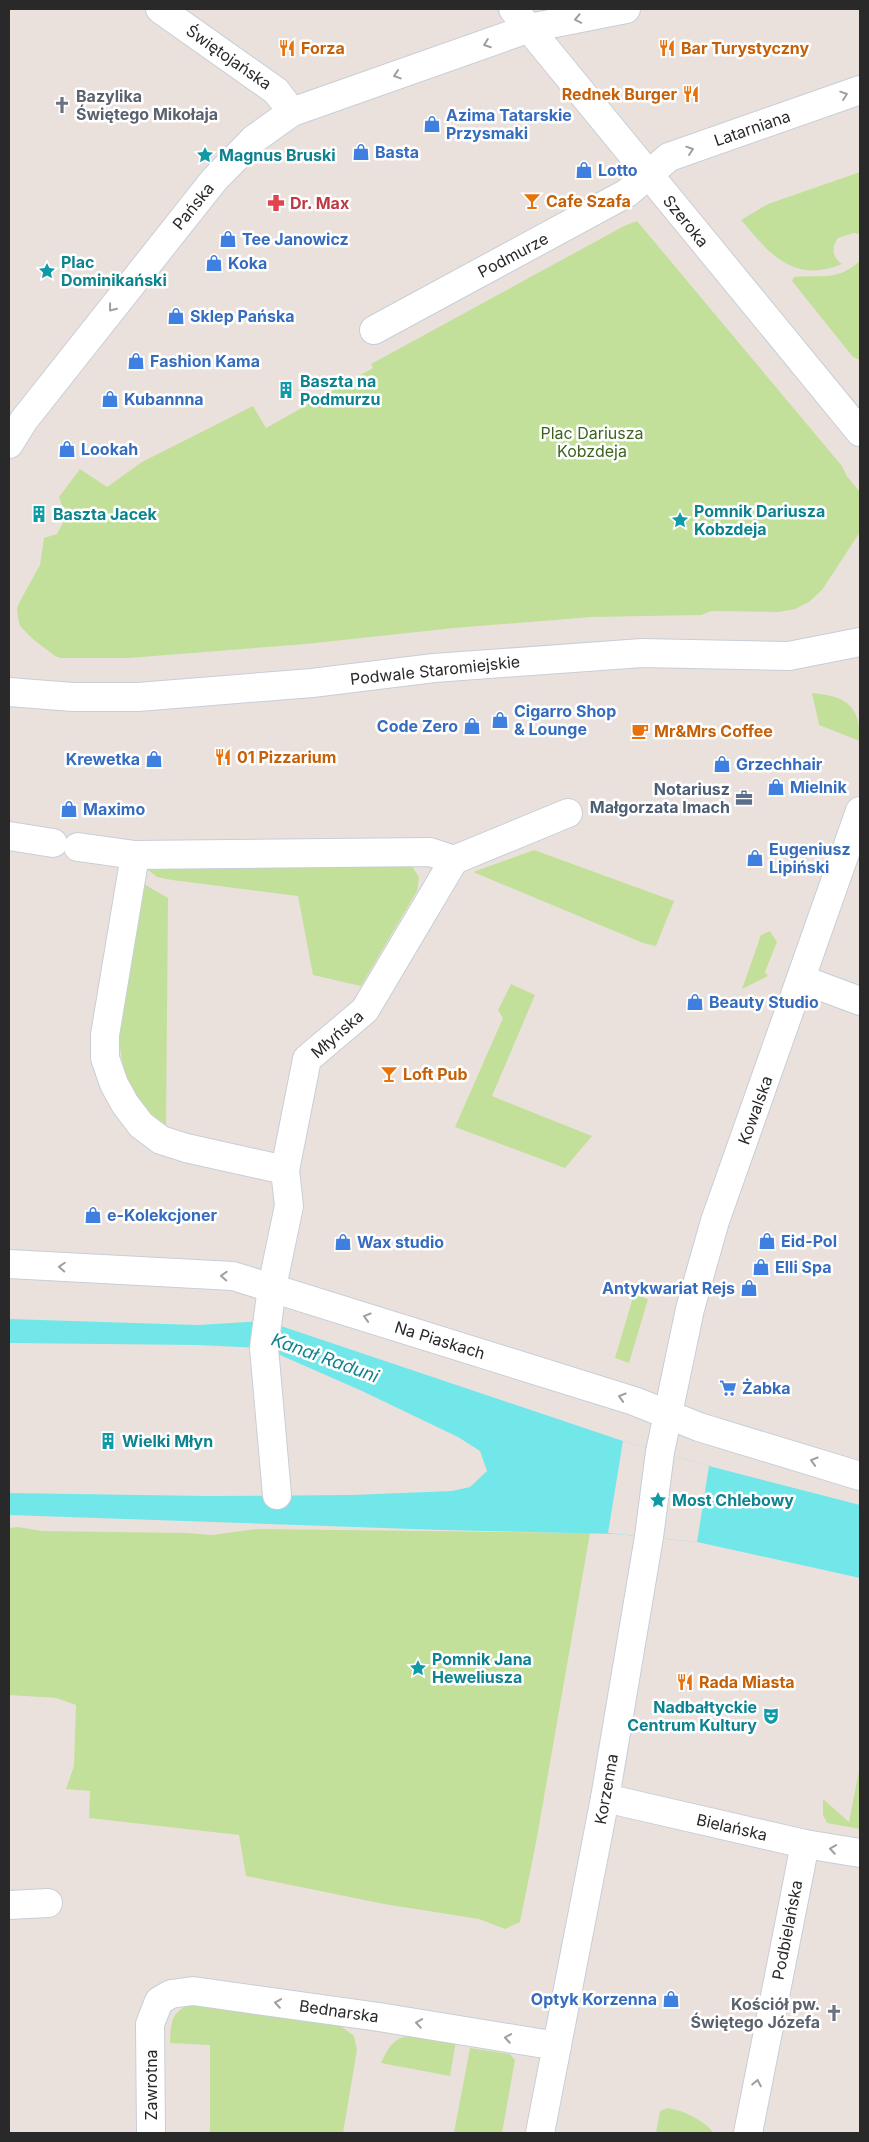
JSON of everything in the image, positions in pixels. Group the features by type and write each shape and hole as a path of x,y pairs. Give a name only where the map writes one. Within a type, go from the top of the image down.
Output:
{"street":[{"name":"Świętojańska","path":"160,9 276,91 292,112"},
{"name":"Pańska","path":"9,444 24,420 214,180 254,139 292,112 521,19 626,9"},
{"name":"Szeroka","path":"521,19 860,432"},
{"name":"Latarniana","path":"649,174 669,157 860,90"},
{"name":"Podmurze","path":"374,330 628,193 649,174"},
{"name":"Podwale Staromiejskie","path":"9,692 73,696 138,697 312,684 444,668 642,653 789,656 860,642"},
{"name":"Kowalska","path":"668,1414 690,1309 713,1228 860,811"},
{"path":"9,836 135,855 430,852 454,860 568,813"},
{"path":"135,855 105,1035 105,1058 114,1084 125,1104 141,1126 161,1140 186,1148 285,1170"},
{"name":"Młyńska","path":"277,1495 264,1348 266,1321 289,1206 285,1170 307,1059 366,1010 454,860"},
{"path":"801,979 860,1001"},
{"name":"Na Piaskach","path":"9,1264 233,1276 634,1400 698,1427 860,1476"},
{"name":"Korzenna","path":"540,2133 605,1798 649,1537 660,1452 668,1414"},
{"name":"Bielańska","path":"605,1798 805,1844 860,1853"},
{"name":"Podbielańska","path":"748,2133 805,1844"},
{"path":"9,1905 48,1903"},
{"name":"Bednarska","path":"151,2036 150,2024 158,2001 171,1994 193,1991 379,2017 556,2046"},
{"name":"Zawrotna","path":"151,2036 151,2133"}],"green space":[{"path":"860,172 860,234 854,233 838,238 834,255 842,264 825,269 810,270 796,268 773,254 741,220 768,204"},
{"name":"Plac Dariusza Kobzdeja","path":"637,221 842,466 846,475 860,492 860,532 822,590 809,602 795,609 779,612 712,611 701,615 592,617 454,628 306,644 129,658 60,658 34,640 20,626 17,608 40,565 44,538 57,534 66,517 59,497 80,469 107,487 142,462 253,406 266,428 373,368 371,364 624,226"},
{"path":"860,261 860,360 853,357 792,281 794,277 828,276 844,272"},
{"path":"812,693 834,697 849,705 857,719 860,741 819,725"},
{"path":"534,850 674,901 656,946 643,943 473,872"},
{"path":"411,865 419,877 417,891 361,986 313,975 298,896 172,880 157,877 147,869"},
{"path":"144,884 168,898 166,1127 146,1109 132,1088 123,1065 119,1038"},
{"path":"770,931 777,942 765,972 768,976 742,989 761,935"},
{"path":"511,984 535,995 492,1096 592,1136 565,1168 455,1127 503,1018 498,1010"},
{"path":"634,1294 648,1299 629,1363 615,1358"},
{"path":"18,1527 42,1531 212,1535 256,1529 590,1533 536,1843 520,1922 505,1929 479,1919 384,1904 246,1876 239,1835 89,1818 90,1791 66,1789 74,1766 76,1705 56,1698 9,1695 9,1528"},
{"path":"860,1766 860,1829 827,1823 823,1815 823,1799 849,1822"},
{"path":"196,2003 330,2018 354,2036 357,2050 343,2133 210,2133 210,2045 170,2043 174,2017 182,2009"},
{"path":"416,2035 456,2041 450,2076 381,2063 390,2046 403,2037"},
{"path":"470,2048 510,2054 515,2060 502,2133 454,2133"},
{"path":"668,2108 681,2111 693,2117 705,2124 714,2133 656,2133 660,2111"}],"water":[{"name":"Kanał Raduni","path":"9,1319 198,1325 266,1321 623,1441 709,1466 860,1505 860,1578 697,1542 615,1534 9,1515 9,1493 207,1496 351,1495 452,1491 470,1487 487,1471 480,1451 458,1437 362,1391 264,1348 197,1345 9,1343"}],"pier":[{"name":"Most Chlebowy","path":"623,1441 709,1466 697,1542 608,1533"}],"place":[{"name":"Forza","path":"287,48"},
{"name":"Bar Turystyczny","path":"667,48"},
{"name":"Rednek Burger","path":"691,94"},
{"name":"Bazylika Świętego Mikołaja","path":"62,105"},
{"name":"Azima Tatarskie Przysmaki","path":"432,124"},
{"name":"Basta","path":"361,152"},
{"name":"Magnus Bruski","path":"205,155"},
{"name":"Lotto","path":"584,170"},
{"name":"Cafe Szafa","path":"532,201"},
{"name":"Dr. Max","path":"276,203"},
{"name":"Tee Janowicz","path":"228,239"},
{"name":"Koka","path":"214,263"},
{"name":"Plac Dominikański","path":"47,271"},
{"name":"Sklep Pańska","path":"176,316"},
{"name":"Fashion Kama","path":"136,361"},
{"name":"Baszta na Podmurzu","path":"286,390"},
{"name":"Kubannna","path":"110,399"},
{"name":"Lookah","path":"67,449"},
{"name":"Baszta Jacek","path":"39,514"},
{"name":"Pomnik Dariusza Kobzdeja","path":"680,520"},
{"name":"Cigarro Shop & Lounge","path":"500,720"},
{"name":"Code Zero","path":"472,726"},
{"name":"Mr&Mrs Coffee","path":"640,731"},
{"name":"01 Pizzarium","path":"223,757"},
{"name":"Krewetka","path":"154,759"},
{"name":"Grzechhair","path":"722,764"},
{"name":"Mielnik","path":"776,787"},
{"name":"Notariusz Małgorzata Imach","path":"744,798"},
{"name":"Maximo","path":"69,809"},
{"name":"Eugeniusz Lipiński","path":"755,858"},
{"name":"Beauty Studio","path":"695,1002"},
{"name":"Loft Pub","path":"389,1074"},
{"name":"e-Kolekcjoner","path":"93,1215"},
{"name":"Eid-Pol","path":"767,1241"},
{"name":"Wax studio","path":"343,1242"},
{"name":"Elli Spa","path":"761,1267"},
{"name":"Antykwariat Rejs","path":"749,1288"},
{"name":"Żabka","path":"728,1388"},
{"name":"Wielki Młyn","path":"108,1441"},
{"name":"Most Chlebowy","path":"658,1500"},
{"name":"Pomnik Jana Heweliusza","path":"418,1668"},
{"name":"Rada Miasta","path":"685,1682"},
{"name":"Nadbałtyckie Centrum Kultury","path":"771,1716"},
{"name":"Optyk Korzenna","path":"671,1999"},
{"name":"Kościół pw. Świętego Józefa","path":"834,2013"}]}
